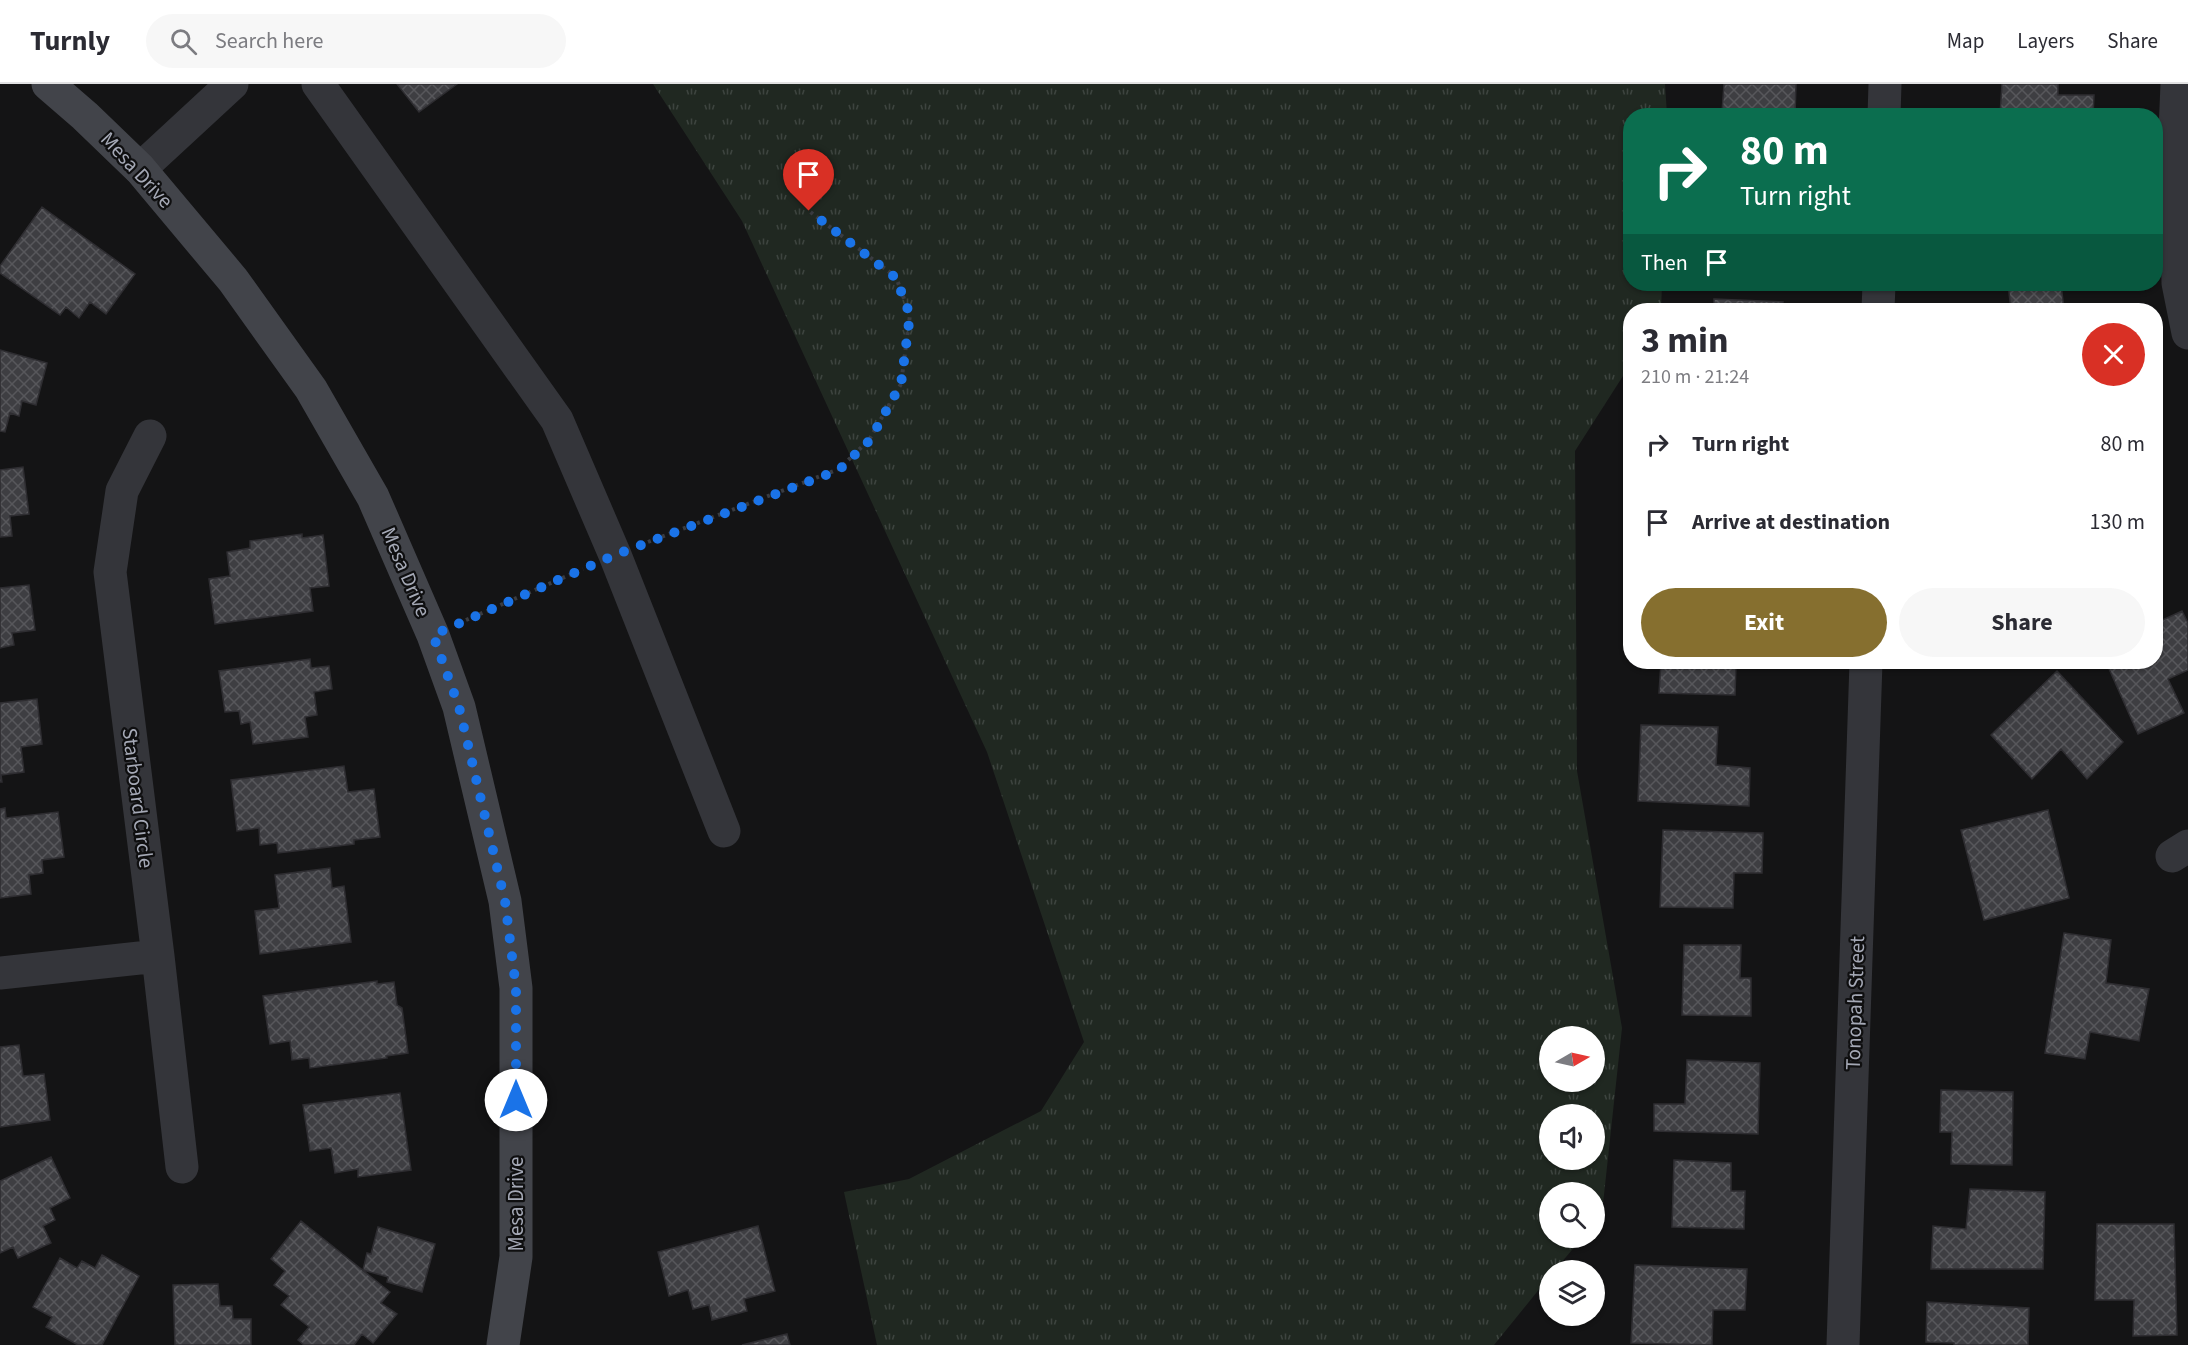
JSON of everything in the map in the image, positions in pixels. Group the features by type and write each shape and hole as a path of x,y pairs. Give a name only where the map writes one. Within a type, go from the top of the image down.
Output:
{"main road":[{"name":"Mesa Drive","path":"48,84 140,169 233,280 311,389 373,497 433,635 459,707 505,901 516,988 516,1257 503,1345"}],"street":[{"path":"140,169 232,84"},
{"path":"318,84 557,420 615,555 724,831"},
{"path":"1884,108 1885,84"},
{"path":"2176,84 2182,132 2178,283 2188,333"},
{"name":"Starboard Circle","path":"150,436 122,491 110,572 182,1167"},
{"name":"Tonopah Street","path":"1844,1345 1866,669"},
{"path":"0,973 158,956"}],"path":[{"path":"433,635 615,555 839,470 870,440 901,384 910,315 896,278 809,211"}],"green space":[{"path":"653,84 1665,84 1667,108 1623,108 1623,291 1662,291 1661,303 1623,303 1623,376 1575,451 1577,771 1622,1028 1605,1185 1605,1182 1539,1182 1539,1248 1574,1248 1563,1260 1539,1260 1539,1289 1494,1345 877,1345 844,1192 909,1179 1041,1111 1084,1042 987,752 742,221"}],"building":[{"path":"397,84 457,84 419,112"},
{"path":"1724,84 1796,84 1795,108 1722,108"},
{"path":"2002,84 2058,84 2058,95 2094,95 2093,108 2000,108"},
{"path":"42,207 135,274 106,314 90,302 79,318 66,307 60,315 0,273 0,266"},
{"path":"2009,291 2062,291 2063,303 2010,303"},
{"path":"1714,299 1783,302 1783,303 1714,303"},
{"path":"0,350 47,363 36,405 22,401 19,416 10,413 5,432 0,431"},
{"path":"23,467 29,514 10,516 12,536 0,537 0,470"},
{"path":"302,534 302,538 323,535 329,586 310,588 313,611 215,624 209,579 230,576 227,552 250,548 250,541"},
{"path":"29,585 35,630 12,633 14,645 0,648 0,588"},
{"path":"2182,611 2188,623 2188,670 2168,679 2184,713 2138,734 2109,669 2163,669 2163,620"},
{"path":"310,659 311,668 329,666 332,689 314,692 317,715 305,717 308,737 253,744 250,722 241,724 239,711 225,712 219,671"},
{"path":"1661,669 1736,669 1735,695 1659,693"},
{"path":"2057,671 2123,742 2087,779 2061,749 2032,779 1991,735"},
{"path":"37,699 42,744 21,747 24,772 1,775 2,782 0,782 0,703"},
{"path":"1641,725 1718,727 1716,765 1750,768 1749,806 1638,801"},
{"path":"344,766 348,792 374,789 380,837 354,840 354,844 278,853 277,843 260,845 259,828 237,831 231,780"},
{"path":"5,808 6,818 58,812 64,857 42,860 43,873 29,875 31,894 0,898 0,809"},
{"path":"2048,810 2069,898 1984,920 1961,830"},
{"path":"1663,830 1763,833 1762,873 1734,873 1733,908 1660,907"},
{"path":"330,868 332,888 344,886 351,942 260,954 255,911 279,908 275,875"},
{"path":"2064,933 2111,940 2106,983 2149,989 2139,1041 2090,1032 2085,1059 2045,1053"},
{"path":"1684,945 1741,945 1740,978 1751,978 1751,1016 1682,1015"},
{"path":"377,981 377,984 394,982 397,1005 402,1008 408,1053 310,1068 309,1058 292,1060 290,1041 270,1044 263,996"},
{"path":"19,1045 23,1076 44,1074 50,1120 0,1127 0,1047"},
{"path":"1687,1060 1760,1063 1758,1134 1654,1131 1654,1104 1685,1104"},
{"path":"1941,1090 2013,1092 2012,1165 1951,1164 1952,1132 1940,1132"},
{"path":"400,1093 411,1170 358,1177 358,1169 335,1173 331,1148 310,1151 303,1105"},
{"path":"51,1157 70,1198 50,1208 55,1220 43,1226 51,1243 18,1258 13,1247 0,1253 0,1181"},
{"path":"1674,1160 1731,1163 1731,1191 1745,1191 1744,1229 1672,1227"},
{"path":"1970,1189 2045,1192 2043,1269 1931,1269 1933,1226 1966,1229"},
{"path":"301,1221 390,1292 381,1303 397,1314 373,1343 362,1334 354,1345 304,1345 298,1340 309,1327 281,1305 289,1296 274,1285 285,1271 271,1259"},
{"path":"2097,1224 2174,1224 2177,1335 2133,1336 2134,1300 2095,1300"},
{"path":"758,1226 775,1291 744,1299 747,1311 712,1320 709,1305 693,1309 688,1290 669,1296 658,1252"},
{"path":"378,1227 435,1244 422,1292 387,1282 388,1277 363,1270 367,1253 371,1254"},
{"path":"102,1255 139,1276 102,1345 78,1345 46,1327 52,1317 33,1307 60,1258 77,1268 82,1261 95,1268"},
{"path":"1635,1265 1747,1269 1745,1310 1713,1310 1712,1345 1631,1343"},
{"path":"218,1284 220,1306 232,1306 233,1319 251,1319 251,1345 175,1345 173,1285"},
{"path":"1927,1302 2029,1308 2028,1345 1954,1345 1954,1343 1926,1342"},
{"path":"787,1334 790,1345 742,1345"}],"route":[{"path":"516,1100 516,988 505,901 459,707 433,635 615,555 839,470 870,440 901,384 910,315 896,278 809,211"}]}
